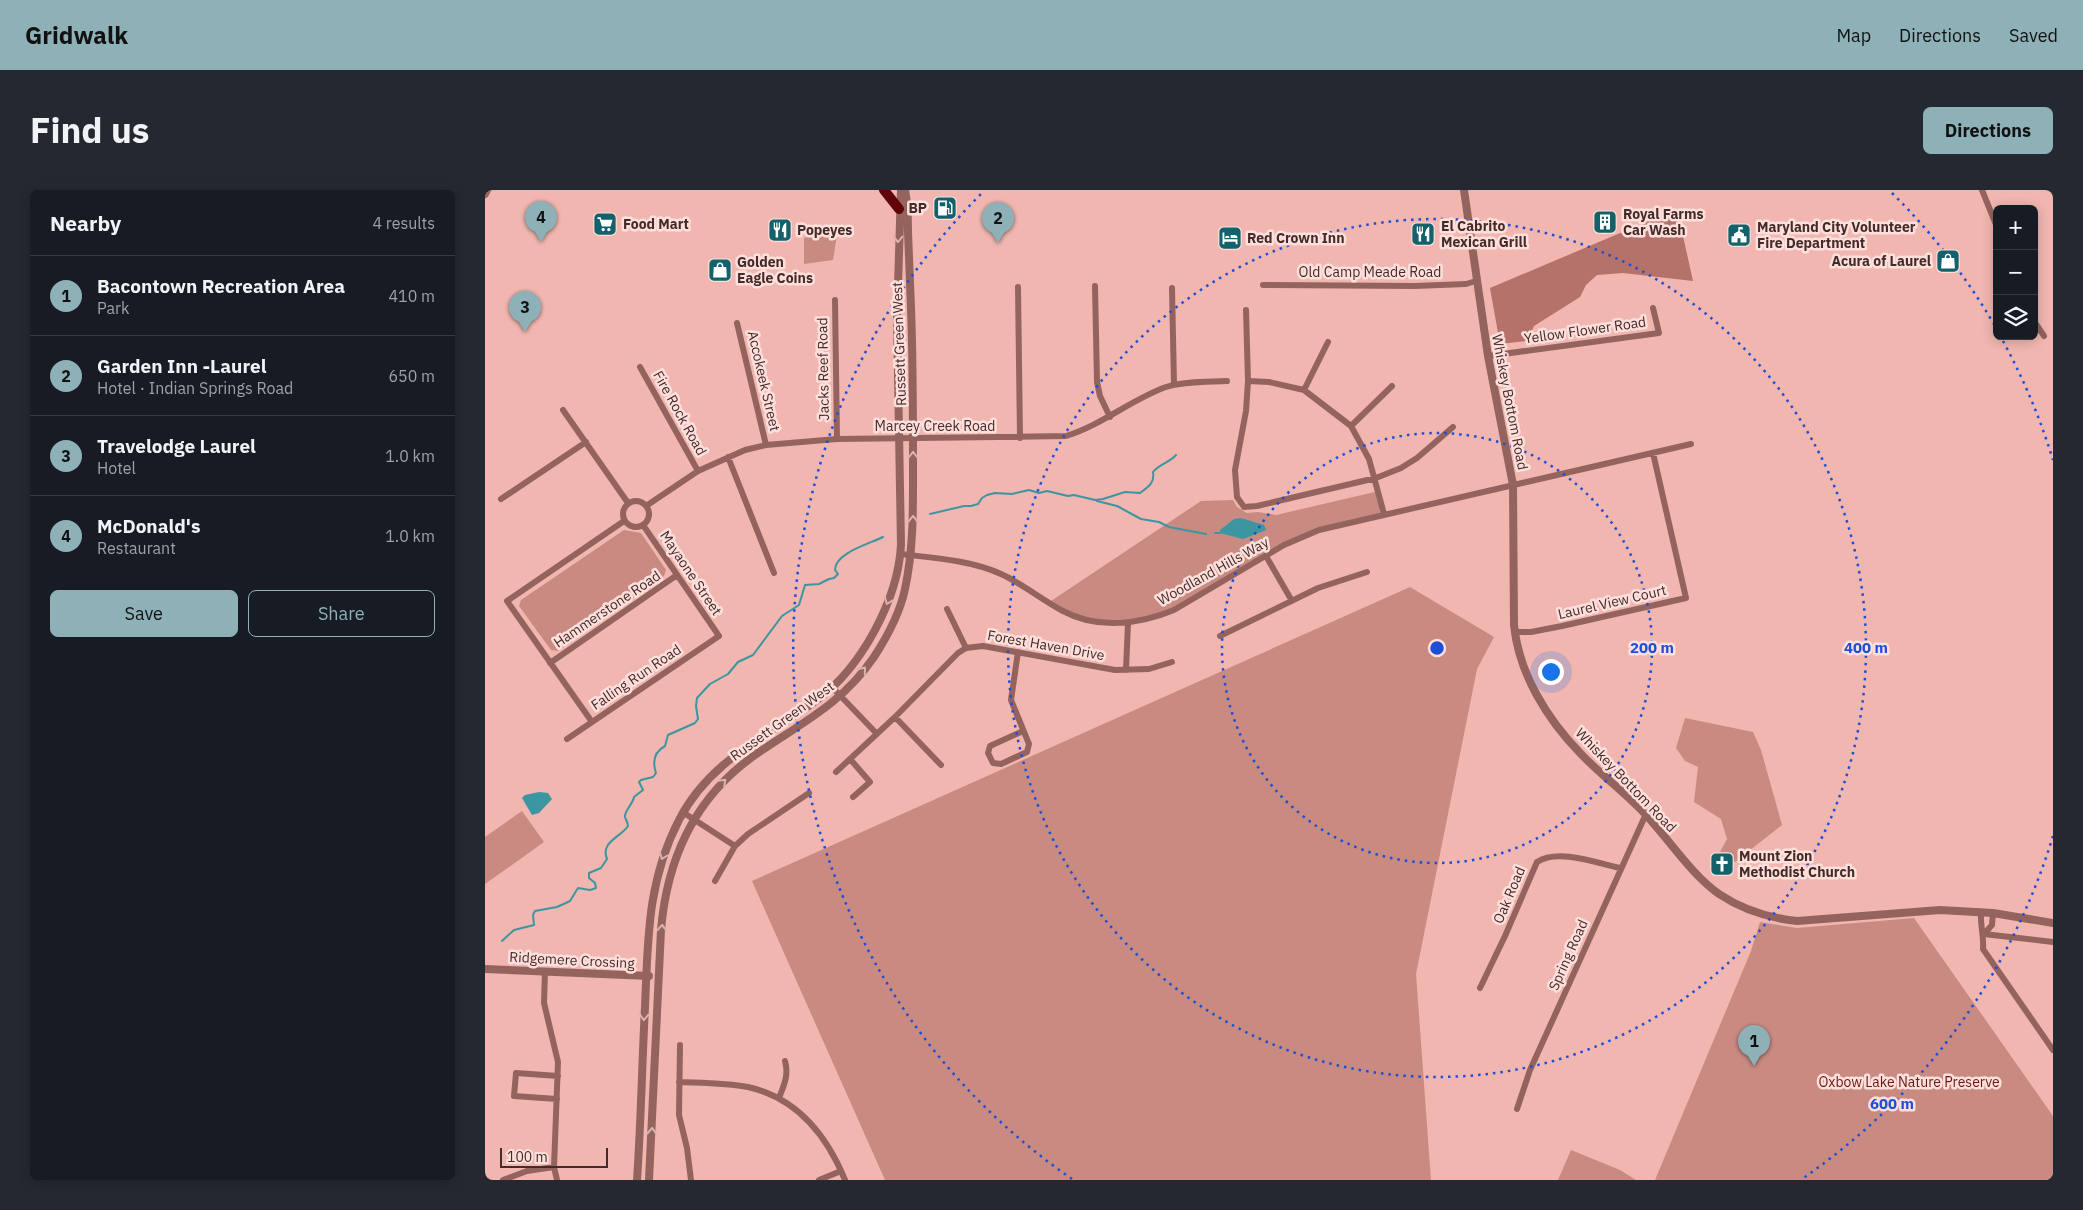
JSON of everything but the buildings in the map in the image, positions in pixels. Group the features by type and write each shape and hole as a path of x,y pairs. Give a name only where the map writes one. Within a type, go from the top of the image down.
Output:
{"main road":[{"path":"883,190 899,209"}],"street":[{"path":"485,194 487,190"},
{"name":"Russett Green West","path":"637,1180 651,906 655,880 661,860 684,812 701,789 722,766 742,748 817,700 832,688 862,651 882,616 891,595 900,554 897,318 901,190"},
{"name":"Russett Green West","path":"649,1180 665,893 673,862 705,801 737,768 840,698 873,658 886,636 905,591 911,556 913,438 912,352 905,190"},
{"name":"Whiskey Bottom Road","path":"1464,190 1488,356 1513,485 1515,632 1526,676 1547,711 1582,755 1646,814 1711,887 1739,906 1761,914 1802,921 1922,911 1981,912 2053,923"},
{"path":"1983,190 1993,216"},
{"name":"Old Camp Meade Road","path":"1263,285 1415,286 1466,284 1476,281"},
{"path":"1095,286 1097,382 1100,396 1110,417"},
{"path":"1018,287 1020,438"},
{"path":"1172,288 1174,385"},
{"name":"Jacks Reef Road","path":"835,300 837,439"},
{"name":"Yellow Flower Road","path":"1488,356 1659,333 1653,308"},
{"path":"1246,310 1248,381 1246,411 1235,470 1237,497 1244,507 1257,506 1376,478 1401,468 1417,458 1453,427"},
{"name":"Accokeek Street","path":"737,323 766,445"},
{"path":"2038,327 2044,336"},
{"path":"1304,390 1328,342"},
{"name":"Fire Rock Road","path":"640,367 698,471"},
{"name":"Marcey Creek Road","path":"646,506 698,471 728,457 766,445 837,439 1066,436 1088,429 1163,388 1174,385 1227,381"},
{"path":"1248,381 1269,382 1304,390 1351,426 1369,459 1376,478 1384,514"},
{"path":"1351,426 1392,386"},
{"path":"563,410 628,503"},
{"path":"501,499 586,442"},
{"path":"1513,485 1691,444"},
{"name":"Laurel View Court","path":"1515,632 1531,632 1563,626 1686,598 1653,453"},
{"path":"728,457 774,573"},
{"name":"Woodland Hills Way","path":"900,554 984,568 1001,574 1065,613 1099,622 1128,623 1160,616 1174,610 1284,545 1319,530 1513,485"},
{"path":"636,501 646,506 648,518 643,525 631,526 624,521 623,509 628,503 636,501"},
{"path":"591,722 507,601 624,521"},
{"name":"Mayaone Street","path":"643,525 719,636"},
{"path":"1266,556 1292,601"},
{"path":"1220,636 1324,586 1367,572"},
{"name":"Hammerstone Road","path":"550,663 677,576"},
{"path":"836,772 895,718 966,648 947,609"},
{"path":"1126,670 1128,623"},
{"name":"Falling Run Road","path":"567,739 719,636"},
{"name":"Forest Haven Drive","path":"966,648 983,646 1101,668 1126,670 1149,669 1172,662"},
{"path":"1018,652 1011,700 1029,744 1027,752 1001,764 993,763 987,753 990,746 1023,732"},
{"path":"832,688 877,734"},
{"path":"895,718 941,764"},
{"path":"850,759 870,782 853,797"},
{"path":"715,881 735,846 763,822 809,793"},
{"path":"684,812 735,846"},
{"name":"Spring Road","path":"1517,1109 1530,1070 1646,814"},
{"name":"Oak Road","path":"1480,988 1537,862 1551,855 1560,855 1620,868"},
{"path":"1981,912 1980,925 1984,934 1983,949 2053,1050"},
{"path":"1984,934 1992,925 1993,913"},
{"path":"1984,934 2053,942"},
{"name":"Ridgemere Crossing","path":"485,969 659,976"},
{"path":"545,972 544,1003 556,1051 558,1076 553,1167 557,1180"},
{"path":"680,1045 679,1115 687,1148 691,1180"},
{"path":"779,1098 786,1080 785,1061"},
{"path":"557,1099 514,1096 516,1073 558,1076"},
{"path":"679,1082 747,1087 779,1098 809,1121 822,1135 845,1180"},
{"path":"503,1180 527,1171 553,1167"},
{"path":"819,1180 841,1171"}],"green space":[{"path":"838,229 833,260 804,264 804,238"},
{"path":"1379,491 1384,514 1303,536 1174,610 1128,623 1084,618 1048,603 1201,501 1233,500 1237,507 1247,513 1258,512 1276,515"},
{"path":"624,530 641,533 666,570 664,576 558,651 551,650 519,606 521,600"},
{"path":"1410,587 1494,637 1477,669 1416,974 1431,1180 885,1180 752,881"},
{"path":"1685,718 1753,732 1761,750 1782,825 1735,862 1720,852 1727,839 1721,819 1694,802 1698,767 1685,761 1676,748"},
{"path":"522,811 544,842 485,884 485,837"},
{"name":"Oxbow Lake Nature Preserve","path":"1914,918 2053,1116 2053,1180 1655,1180 1751,951 1760,922 1797,928"},
{"path":"1571,1150 1620,1170 1636,1180 1558,1180"}],"shaded area":[{"path":"1677,209 1693,281 1623,273 1597,275 1586,285 1580,297 1534,326 1527,341 1500,344 1490,288"}],"water":[{"path":"1241,518 1264,525 1266,530 1243,539 1220,533 1220,530 1234,519"},
{"path":"539,792 548,793 552,799 539,813 532,815 522,798 525,795"}],"waterway":[{"path":"930,514 978,504 982,498 995,493 1012,494 1029,490 1039,493 1047,491 1095,500 1125,492 1140,493 1152,482 1155,469 1176,455"},
{"path":"1097,501 1117,506 1141,519 1206,534"},
{"path":"1215,533 1220,533"},
{"path":"502,941 514,930 534,925 533,915 535,911 557,907 570,901 578,888 590,890 596,888 595,883 589,878 589,873 601,868 607,859 606,848 628,826 625,817 626,812 634,797 643,790 639,782 653,777 656,773 655,757 658,751 665,746 668,735 695,723 698,719 697,698 710,684 728,674 738,662 753,655 782,616 799,605 805,585 819,584 834,578 838,574 835,570 836,564 846,554 883,537"}],"place":[{"name":"BP","path":"945,208"},
{"name":"Royal Farms Car Wash","path":"1605,222"},
{"name":"Food Mart","path":"605,224"},
{"name":"Popeyes","path":"780,230"},
{"name":"El Cabrito Mexican Grill","path":"1423,234"},
{"name":"Maryland City Volunteer Fire Department","path":"1739,235"},
{"name":"Red Crown Inn","path":"1230,238"},
{"name":"McDonald's","path":"541,242"},
{"name":"Garden Inn -Laurel","path":"998,243"},
{"name":"Acura of Laurel","path":"1948,261"},
{"name":"Golden Eagle Coins","path":"720,270"},
{"name":"Travelodge Laurel","path":"525,332"},
{"name":"Mount Zion Methodist Church","path":"1722,864"},
{"name":"Bacontown Recreation Area","path":"1754,1066"}]}
